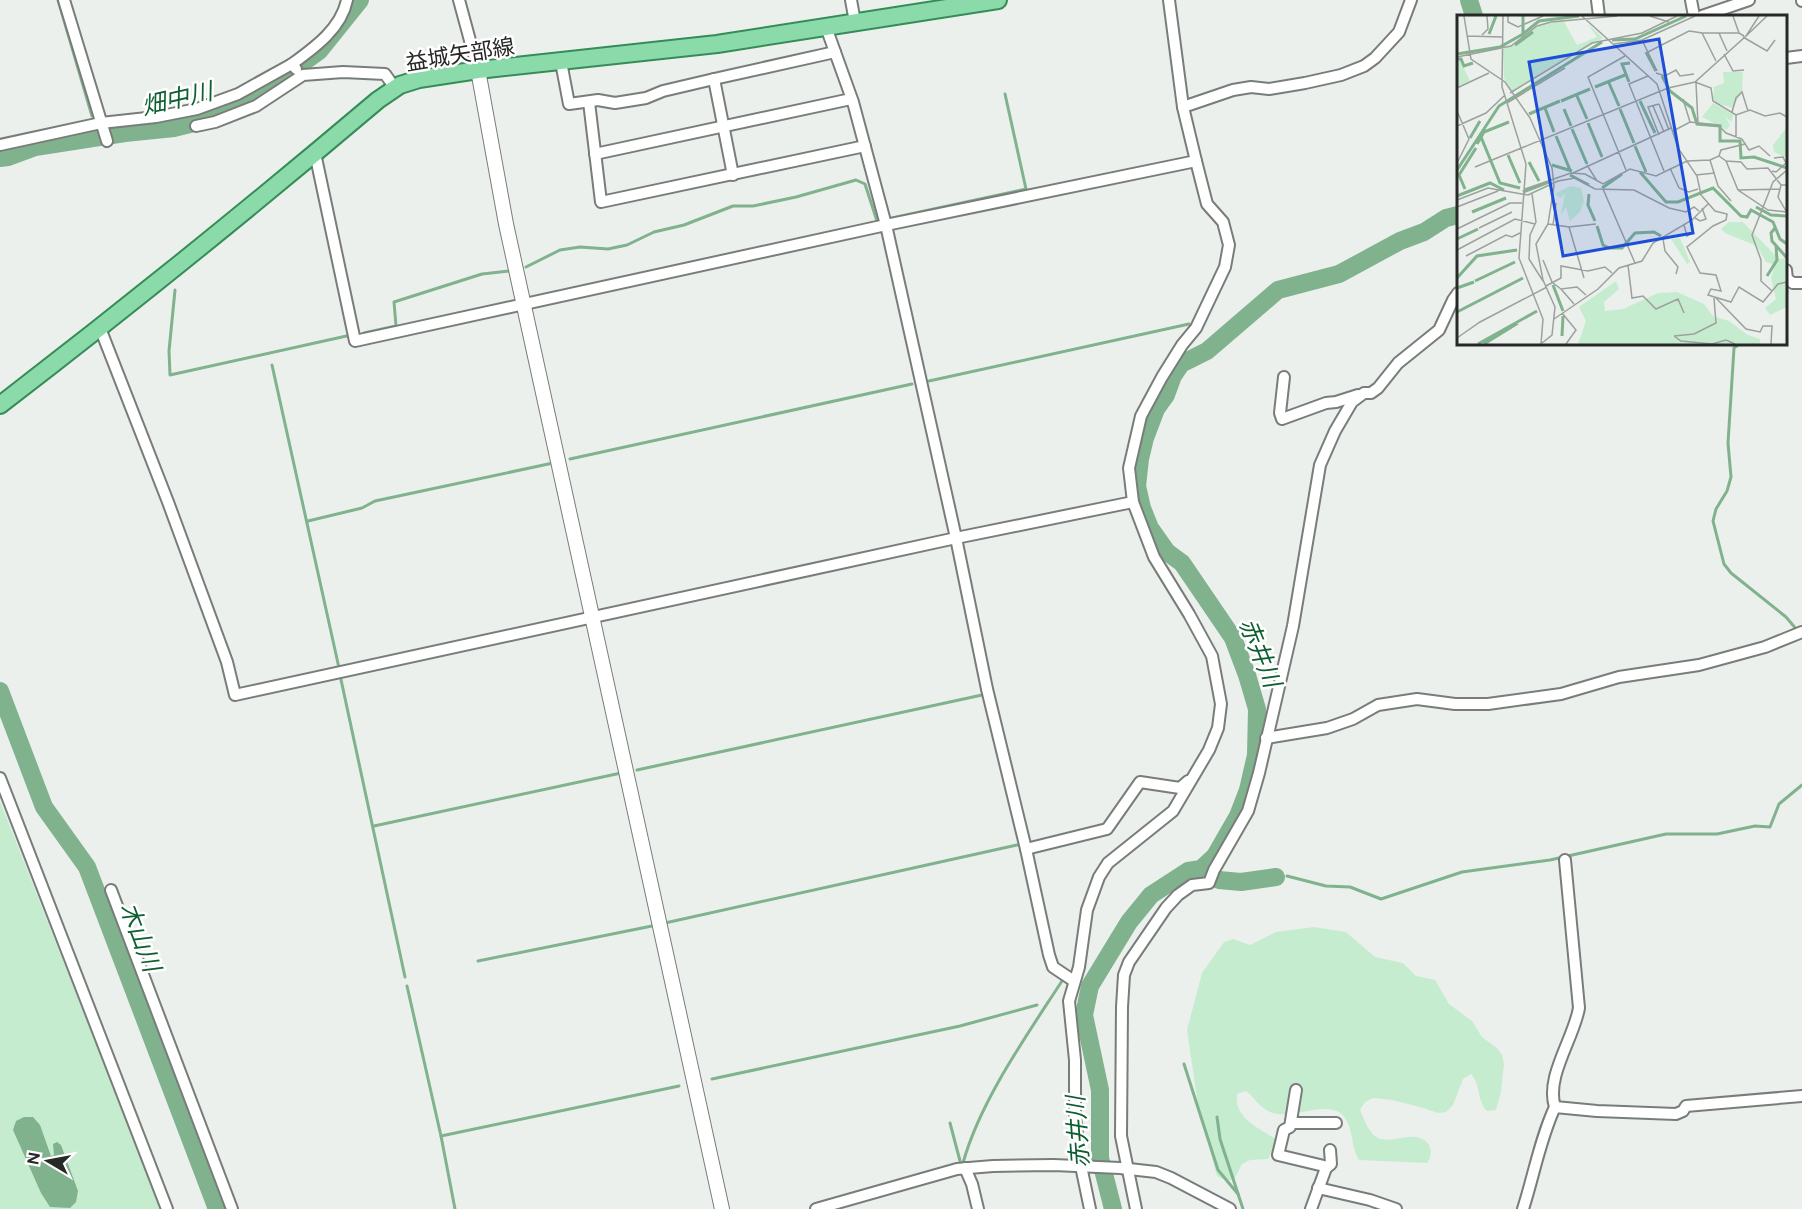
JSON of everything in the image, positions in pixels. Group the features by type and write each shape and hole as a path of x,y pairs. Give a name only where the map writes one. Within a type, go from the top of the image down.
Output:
{"main road":[{"name":"益城矢部線","path":"0,405 100,328 395,88 419,79 478,70 717,44 998,0"}],"street":[{"path":"64,0 107,141"},
{"path":"195,126 215,122 256,106 296,70 331,31 339,21 347,0"},
{"path":"459,0 478,70 506,224 723,1209"},
{"path":"851,0 855,22"},
{"path":"1090,1209 1075,1117 1075,1060 1069,1001 1083,945 1087,910 1099,877 1108,863 1173,811 1209,750 1218,728 1221,704 1216,670 1204,640 1154,557 1133,502 1129,468 1141,416 1182,345 1196,328 1225,267 1229,244 1223,222 1207,204 1196,161 1183,107 1169,0"},
{"path":"1183,107 1233,90 1251,87 1269,89 1341,75 1364,66 1376,58 1399,32 1411,0"},
{"path":"1597,0 1599,15"},
{"path":"1691,0 1694,15"},
{"path":"1705,15 1749,0"},
{"path":"826,27 852,99 886,225 956,538 987,689 1053,967 1074,981"},
{"path":"561,62 569,105 598,100 615,103 646,98 714,79 835,52"},
{"path":"1787,58 1802,56"},
{"path":"0,145 198,109 296,70 385,74 395,88"},
{"path":"714,79 733,175"},
{"path":"596,154 852,99"},
{"path":"589,102 601,202 865,146"},
{"path":"315,153 356,341 886,225 1196,161"},
{"path":"1787,279 1793,283 1802,283"},
{"path":"1284,377 1280,413 1282,418 1326,403 1371,393 1378,388 1398,363 1439,330 1457,294"},
{"path":"100,328 168,502 226,662 235,695 591,616 1133,502"},
{"path":"1136,1209 1124,1168 1121,1136 1122,1007 1126,969 1166,908 1178,895 1192,885 1209,883 1248,811 1293,626 1320,465 1335,431 1352,402 1364,393"},
{"path":"1266,738 1327,728 1353,719 1378,705 1417,699 1455,704 1488,704 1561,694 1619,676 1699,665 1765,647 1799,633"},
{"path":"1026,849 1107,829 1140,782 1180,788 1195,776"},
{"path":"0,778 167,1209"},
{"path":"1523,1209 1540,1144 1555,1107 1554,1083 1563,1052 1576,1025 1579,1008 1566,860"},
{"path":"111,890 232,1209"},
{"path":"1296,1090 1290,1127 1284,1130 1278,1155 1326,1168"},
{"path":"1555,1107 1676,1114 1686,1107 1802,1096"},
{"path":"1290,1123 1336,1123"},
{"path":"1311,1209 1326,1168 1331,1164 1330,1150"},
{"path":"816,1209 965,1168 1084,1166 1156,1172 1230,1209"},
{"path":"965,1168 972,1184 978,1209"},
{"path":"1318,1188 1370,1200 1396,1209"}],"shaded area":[{"path":"0,801 161,1209 0,1209"},
{"path":"1314,927 1346,932 1375,957 1403,963 1416,976 1435,980 1449,1004 1472,1021 1482,1037 1497,1048 1502,1055 1504,1064 1501,1092 1496,1110 1487,1111 1471,1074 1463,1079 1453,1105 1446,1112 1438,1113 1392,1100 1373,1098 1365,1102 1360,1110 1372,1133 1384,1140 1418,1137 1429,1145 1430,1157 1427,1163 1359,1160 1348,1123 1340,1113 1325,1109 1278,1114 1263,1108 1246,1091 1237,1094 1240,1110 1249,1122 1277,1140 1268,1159 1250,1160 1242,1164 1234,1180 1225,1180 1217,1176 1198,1105 1187,1030 1202,973 1224,942 1233,939 1250,945 1276,932"},
{"path":"24,1117 33,1117 40,1125 51,1156 54,1155 53,1144 57,1142 61,1145 78,1191 76,1202 70,1208 50,1207 41,1193 13,1130 16,1121"}],"waterway":[{"path":"58,0 92,116"},
{"name":"畑中川","path":"0,158 35,147 174,128 222,116 278,81 319,51 360,0"},
{"name":"赤井川","path":"1469,0 1474,15"},
{"path":"892,218 1026,189 1005,94"},
{"path":"526,267 560,250 580,247 608,249 627,245 654,232 684,225 733,206 753,206 796,197 856,180 865,184 877,221"},
{"name":"赤井川","path":"1113,1209 1100,1158 1100,1090 1084,1015 1090,986 1129,922 1151,895 1188,871 1201,869 1215,856 1238,816 1248,790 1256,755 1257,709 1233,638 1182,563 1167,552 1150,528 1142,508 1137,486 1145,438 1156,409 1166,395 1173,376 1181,364 1207,351 1278,290 1339,274 1400,241 1424,232 1446,218 1457,215"},
{"path":"364,333 396,326 394,302 482,274 509,271"},
{"path":"175,290 169,351 170,375 351,335"},
{"path":"929,381 1189,324"},
{"path":"1738,345 1734,348 1728,443 1731,477 1713,521 1724,564 1731,573 1786,617 1797,630"},
{"path":"272,365 339,668"},
{"path":"570,459 912,384"},
{"path":"308,521 362,508 375,501 553,463"},
{"path":"340,675 405,977"},
{"name":"木山川","path":"0,691 44,807 87,867 217,1209"},
{"path":"637,770 982,695"},
{"path":"374,826 621,773"},
{"path":"1287,876 1326,886 1350,887 1381,899 1462,872 1550,860 1666,834 1717,834 1755,826 1770,827 1779,804 1802,785"},
{"path":"665,923 1017,845"},
{"path":"1219,880 1241,882 1276,877"},
{"path":"478,961 652,926"},
{"path":"963,1163 993,1092 1062,981"},
{"path":"407,986 455,1209"},
{"path":"712,1079 960,1026 1037,1005"},
{"path":"1184,1064 1218,1170 1238,1194"},
{"path":"441,1136 679,1086"},
{"path":"1217,1117 1220,1139 1243,1209"},
{"path":"950,1123 960,1161"}]}
